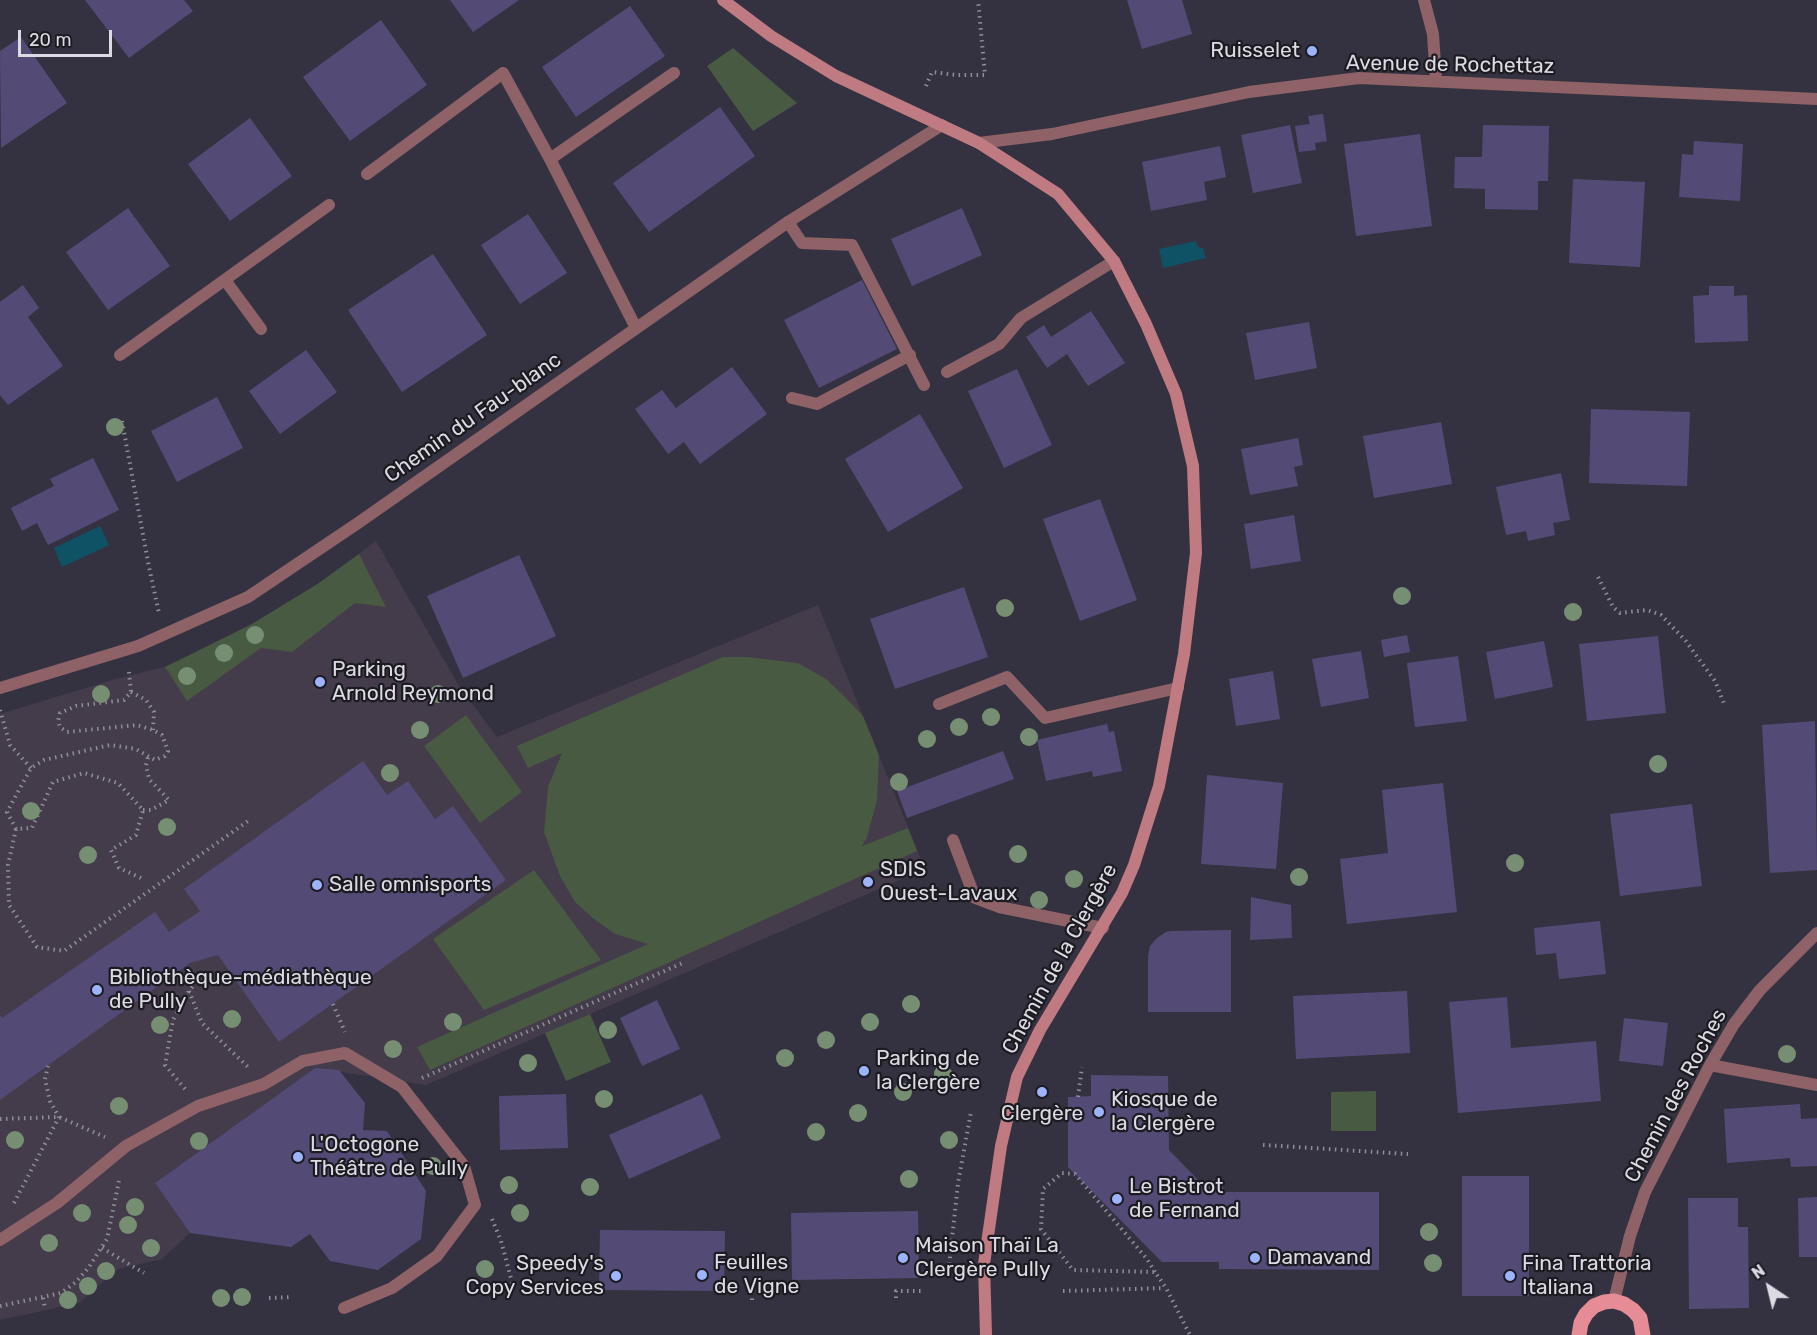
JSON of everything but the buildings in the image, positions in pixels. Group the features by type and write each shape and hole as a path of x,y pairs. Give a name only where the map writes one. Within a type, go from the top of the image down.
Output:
{"main road":[{"path":"1579,1335 1581,1323 1594,1306 1614,1301 1624,1304 1640,1318 1643,1335"}],"street":[{"name":"Chemin de la Clergère","path":"723,0 771,36 836,76 979,143 1058,194 1114,261 1146,324 1176,394 1193,466 1196,553 1184,654 1159,786 1134,865 1122,893 1040,1030 1017,1077 1002,1146 984,1264 986,1335"},
{"path":"1424,0 1433,34 1436,80"},
{"path":"368,174 503,73 550,159 636,328"},
{"path":"550,159 674,73"},
{"name":"Avenue de Rochettaz","path":"979,143 1052,134 1249,92 1359,78 1817,99"},
{"name":"Chemin du Fau-blanc","path":"0,688 124,651 248,597 358,523 788,222 942,124"},
{"path":"120,355 329,205"},
{"path":"788,222 802,243 852,245 924,385"},
{"path":"947,372 999,344 1021,318 1114,261"},
{"path":"225,280 261,329"},
{"path":"792,398 817,404 910,355"},
{"path":"939,704 1007,677 1045,718 1178,688"},
{"path":"953,840 975,898 999,907 1103,928"},
{"name":"Chemin des Roches","path":"1614,1301 1630,1236 1645,1192 1710,1065 1734,1024 1760,990 1817,933"},
{"path":"0,1240 57,1203 126,1146 198,1106 264,1084 303,1061 345,1053 402,1087 464,1166 475,1205 437,1256 392,1288 344,1308"},
{"path":"1710,1065 1817,1085"}],"path":[{"path":"926,86 932,72 986,75 978,0"},
{"path":"122,421 157,604"},
{"path":"1598,577 1613,607 1620,613 1647,610 1660,615 1686,640 1715,681 1725,706"},
{"path":"124,651 131,692 124,700 76,705 60,713 58,721 60,727 67,732 137,725 162,735 168,752 165,756 155,760 136,749 110,745 44,760 32,768 7,812 16,829 8,865 9,905 37,947 64,951 251,819"},
{"path":"131,692 146,700 154,712 153,730"},
{"path":"0,710 10,745 32,768"},
{"path":"16,829 32,828 53,782 84,772 118,783 143,810 151,810 169,800 149,779 146,765 148,756"},
{"path":"141,878 119,868 111,850 136,835 143,810"},
{"path":"402,1087 685,962"},
{"path":"198,1106 165,1065 174,1020 189,990 205,969"},
{"path":"189,990 202,1023 264,1084"},
{"path":"333,1004 345,1032"},
{"path":"48,1066 45,1079 50,1101 58,1117"},
{"path":"1078,1097 1082,1067"},
{"path":"948,1276 958,1183 971,1112"},
{"path":"11,1209 58,1117"},
{"path":"0,1119 58,1117 126,1146 107,1239 76,1282 61,1293 0,1306"},
{"path":"1263,1145 1408,1154"},
{"path":"1155,1272 1072,1270 1041,1229 1043,1189 1062,1173 1075,1174 1155,1272 1166,1288 1190,1335"},
{"path":"493,1220 513,1286"},
{"path":"102,1248 144,1273"},
{"path":"752,1284 752,1300"},
{"path":"1063,1291 1166,1288"},
{"path":"896,1298 896,1291 921,1291"},
{"path":"269,1298 292,1297"},
{"path":"43,1298 45,1308"}],"shaded area":[{"path":"376,541 459,686 497,737 818,605 925,869 426,1085 315,1068 155,1183 190,1233 162,1259 118,1269 79,1303 0,1320 0,714 112,680 171,665 252,624 319,583"}],"green space":[{"path":"733,48 797,103 753,131 707,66"},
{"path":"359,554 386,607 355,603 292,652 261,648 187,701 165,667 252,624 319,583"},
{"path":"723,657 748,657 798,663 826,679 844,696 863,716 879,755 877,800 867,837 862,846 908,828 917,851 430,1070 417,1047 648,944 615,934 575,902 560,876 544,832 548,787 562,753 528,768 517,746"},
{"path":"466,715 522,792 480,823 424,746"},
{"path":"534,870 601,960 484,1010 433,939"},
{"path":"590,1014 611,1062 566,1081 545,1033"},
{"path":"1376,1091 1376,1131 1331,1131 1331,1092"}],"water":[{"path":"1196,241 1198,247 1203,248 1206,258 1163,268 1159,249"},
{"path":"100,526 109,545 62,567 54,548"}],"place":[{"name":"Ruisselet","path":"1312,51"},
{"name":"Parking Arnold Reymond","path":"320,682"},
{"name":"SDIS Ouest-Lavaux","path":"868,882"},
{"name":"Salle omnisports","path":"317,885"},
{"name":"Bibliothèque-médiathèque de Pully","path":"97,990"},
{"name":"Parking de la Clergère","path":"864,1071"},
{"name":"Clergère","path":"1042,1092"},
{"name":"Kiosque de la Clergère","path":"1099,1112"},
{"name":"L'Octogone Théâtre de Pully","path":"298,1157"},
{"name":"Le Bistrot de Fernand","path":"1117,1199"},
{"name":"Maison Thaï La Clergère Pully","path":"903,1258"},
{"name":"Damavand","path":"1255,1258"},
{"name":"Feuilles de Vigne","path":"702,1275"},
{"name":"Speedy's Copy Services","path":"616,1276"},
{"name":"Fina Trattoria Italiana","path":"1510,1276"}]}
